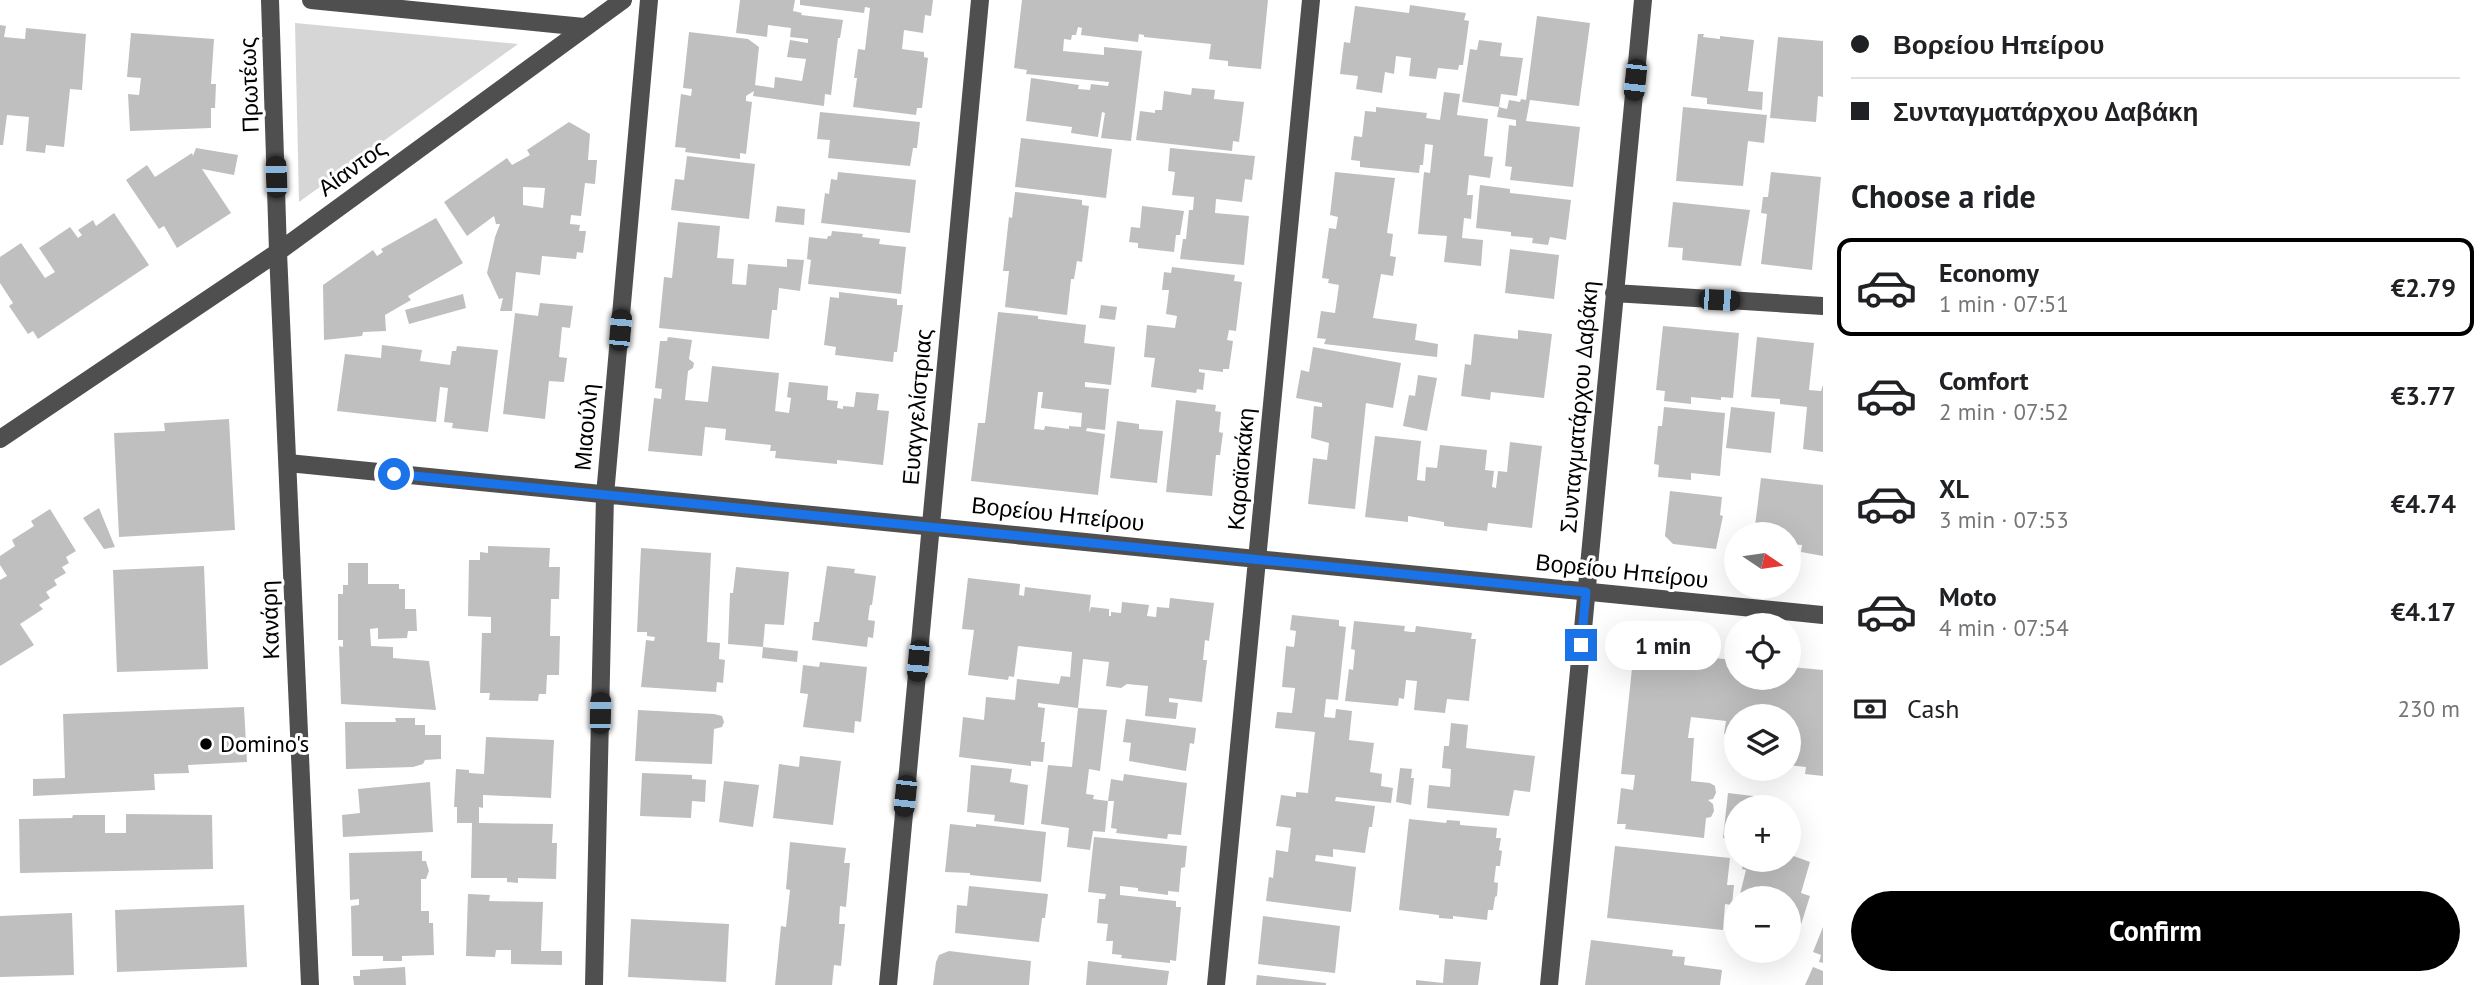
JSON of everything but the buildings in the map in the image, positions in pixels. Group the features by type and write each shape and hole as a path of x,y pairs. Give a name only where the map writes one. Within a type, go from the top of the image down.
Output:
{"street":[{"name":"Πρωτέως","path":"270,0 278,253"},
{"path":"311,0 584,27"},
{"name":"Αίαντος","path":"0,439 278,253 623,0"},
{"name":"Μιαούλη","path":"594,985 605,495 649,0"},
{"name":"Ευαγγελίστριας","path":"888,985 980,0"},
{"name":"Καραϊσκάκη","path":"1216,985 1311,0"},
{"name":"Συνταγματάρχου Δαβάκη","path":"1549,985 1643,0"},
{"name":"Κανάρη","path":"278,253 310,985"},
{"path":"1614,293 1823,306"},
{"name":"Βορείου Ηπείρου","path":"288,463 1823,615"}],"shaded area":[{"path":"295,23 518,44 299,202"}],"place":[{"name":"Domino's","path":"206,744"}],"route":[{"path":"394,474 1586,592 1581,645"}]}
